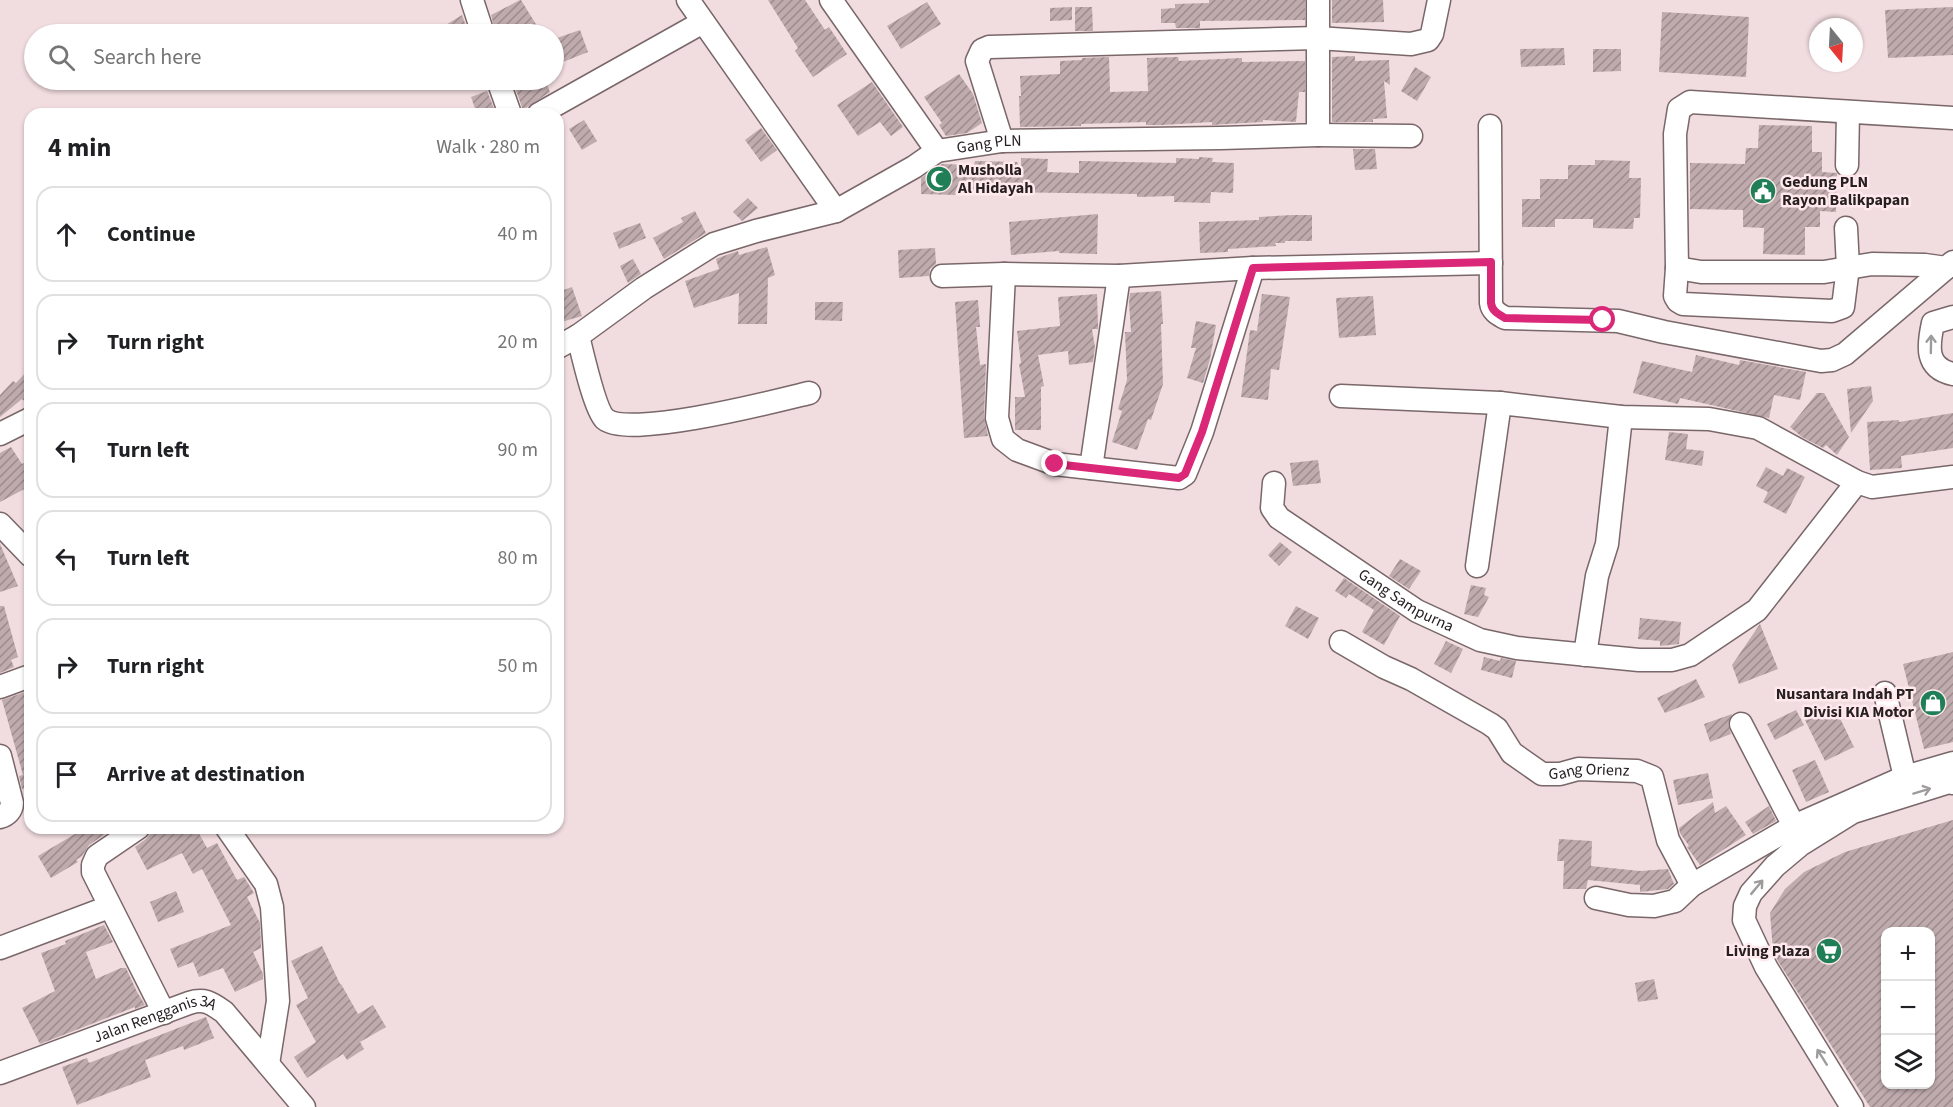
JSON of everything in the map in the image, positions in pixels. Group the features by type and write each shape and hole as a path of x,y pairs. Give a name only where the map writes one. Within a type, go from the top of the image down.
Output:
{"street":[{"path":"472,0 480,24"},
{"path":"688,0 836,211"},
{"path":"831,0 937,151"},
{"path":"1318,0 1318,135"},
{"path":"1002,141 977,61 982,50 989,47 1317,38 1411,44 1428,40 1432,34 1439,0"},
{"path":"550,108 703,22"},
{"path":"502,90 508,108"},
{"path":"1846,228 1848,267 1843,307 1832,311 1678,302 1675,296 1677,268 1675,134 1679,109 1689,102 1953,118"},
{"path":"1847,165 1848,112"},
{"path":"1490,126 1492,308 1505,318 1618,321 1664,332 1821,361 1832,360 1845,354 1950,265"},
{"name":"Gang PLN","path":"568,341 644,288 714,244 836,211 914,167 937,151 1002,141 1318,135 1411,136"},
{"path":"942,276 1004,274 1119,276 1253,268 1491,262"},
{"path":"1677,268 1701,272 1824,272 1872,264 1950,265"},
{"path":"1004,274 997,418 1003,439 1017,450 1055,464 1179,478 1185,474 1202,432 1253,268"},
{"path":"1091,468 1119,276"},
{"path":"1953,317 1933,323 1929,351 1933,363 1945,372 1953,374"},
{"path":"568,341 598,408 605,419 617,423 678,421 809,393"},
{"path":"1341,396 1500,403 1621,417 1709,419 1758,429 1857,482 1872,487 1953,477"},
{"path":"1478,566 1500,403"},
{"path":"1585,655 1597,576 1607,544 1621,417"},
{"path":"0,434 24,422"},
{"name":"Gang Sampurna","path":"1274,483 1272,508 1279,518 1417,611 1480,640 1517,648 1639,660 1672,660 1690,655 1707,645 1757,610 1857,482"},
{"path":"0,524 24,546"},
{"name":"Gang Orienz","path":"1341,642 1384,668 1411,680 1490,724 1497,729 1512,753 1542,774 1560,774 1578,769 1637,771 1652,777 1668,840 1692,885"},
{"path":"0,687 24,678"},
{"path":"1885,693 1905,777"},
{"path":"1741,724 1794,826"},
{"path":"0,756 12,803 12,807 4,814"},
{"path":"1596,898 1629,905 1654,906 1675,901 1692,885 1794,826 1905,777 1953,763"},
{"path":"1852,1107 1766,967 1744,920 1745,906 1751,893 1775,866 1800,845 1853,812 1949,782 1953,783"},
{"path":"129,834 97,856 93,872 164,1013"},
{"path":"231,834 266,884 272,907 278,1001 268,1064"},
{"path":"0,948 109,907"},
{"name":"Jalan Rengganis 3A","path":"0,1073 198,1000 208,1000 224,1012 304,1107"}],"building":[{"path":"521,0 536,24 493,24 491,15"},
{"path":"768,0 805,0 825,30 829,27 847,54 813,77 795,51 798,48"},
{"path":"1209,0 1305,0 1305,20 1200,21 1200,28 1176,28 1175,23 1161,23 1161,9 1175,8 1175,4 1209,3"},
{"path":"1332,0 1383,0 1384,22 1332,23"},
{"path":"927,2 941,24 901,49 887,26"},
{"path":"1072,7 1072,20 1050,21 1050,8"},
{"path":"1075,7 1092,7 1093,31 1075,31"},
{"path":"1953,7 1953,55 1888,58 1885,10"},
{"path":"1662,12 1749,17 1746,77 1659,72"},
{"path":"462,15 465,24 447,24"},
{"path":"580,30 588,52 564,62 564,36"},
{"path":"1564,48 1565,65 1521,67 1520,49"},
{"path":"1593,49 1621,49 1621,71 1593,72"},
{"path":"1355,56 1355,61 1389,60 1390,85 1384,81 1387,118 1373,119 1373,122 1332,122 1332,57"},
{"path":"1109,57 1110,92 1148,91 1147,58 1178,57 1179,61 1242,58 1242,62 1305,61 1305,92 1299,92 1296,122 1263,120 1263,122 1212,125 1212,122 1146,125 1146,122 1020,127 1020,76 1060,74 1060,61"},
{"path":"1415,67 1431,77 1417,101 1401,91"},
{"path":"959,74 973,94 982,123 967,133 946,136 939,125 942,123 924,97"},
{"path":"872,82 903,127 891,136 880,122 858,136 837,105"},
{"path":"516,90 549,90 550,92 526,108 522,108"},
{"path":"487,91 494,108 475,108 471,97"},
{"path":"584,120 597,141 582,150 569,129"},
{"name":"Gedung PLN Rayon Balikpapan","path":"1759,125 1812,126 1812,152 1822,152 1822,172 1837,173 1836,212 1820,211 1820,227 1805,227 1805,255 1763,254 1764,228 1743,227 1743,210 1690,209 1690,163 1745,164 1746,148 1758,148"},
{"path":"761,128 777,150 761,162 745,140"},
{"path":"1353,149 1375,149 1377,169 1355,170"},
{"path":"1199,157 1213,158 1212,162 1234,163 1233,193 1211,192 1210,203 1174,202 1174,196 1137,197 1137,194 1005,192 1005,194 921,194 921,178 942,164 974,165 975,161 1017,162 1021,168 1021,158 1048,159 1047,172 1079,173 1079,161 1176,163 1176,158 1199,159"},
{"path":"1595,160 1630,161 1629,178 1641,178 1640,218 1634,218 1633,229 1593,228 1593,219 1555,219 1555,227 1522,227 1522,199 1540,199 1540,179 1568,179 1568,165 1595,165"},
{"path":"748,198 758,208 742,221 733,212"},
{"path":"695,211 706,233 664,259 653,238 683,222 681,218"},
{"path":"1098,214 1097,254 1059,253 1059,251 1011,255 1009,222"},
{"path":"1312,215 1312,241 1285,241 1285,243 1275,243 1276,246 1200,253 1199,222 1259,220 1259,217"},
{"path":"640,223 646,238 619,249 613,233"},
{"path":"767,247 775,275 768,278 767,324 738,324 739,293 694,308 685,281 719,269 716,259 718,258 738,251 739,255"},
{"path":"935,248 936,264 930,269 929,276 899,278 898,250"},
{"path":"633,259 641,274 628,283 620,266"},
{"path":"572,287 582,316 564,321 564,290"},
{"path":"1161,291 1163,384 1151,420 1148,419 1137,450 1112,442 1122,411 1118,409 1127,380 1125,332 1131,332 1130,293"},
{"path":"1097,294 1098,329 1092,329 1095,347 1093,362 1069,365 1068,351 1038,355 1044,386 1041,387 1041,430 1015,430 1015,397 1025,397 1019,364 1021,363 1017,331 1060,326 1058,297"},
{"path":"1262,294 1290,297 1279,370 1271,369 1268,400 1241,397 1250,330 1257,331"},
{"path":"1373,296 1376,335 1339,338 1336,298"},
{"path":"978,300 980,327 976,327 980,365 986,364 984,417 988,436 964,438 955,302"},
{"path":"815,302 843,302 842,321 815,320"},
{"path":"1196,321 1216,325 1203,383 1187,378 1196,348 1191,348"},
{"path":"1696,355 1739,365 1740,360 1806,372 1800,400 1774,395 1769,418 1680,398 1678,404 1633,393 1642,361 1692,372"},
{"path":"24,374 24,401 22,399 0,417 0,395 13,381 16,383"},
{"path":"1871,386 1873,401 1851,433 1847,389"},
{"path":"1817,393 1824,393 1849,437 1837,455 1826,445 1823,448 1802,437 1790,427"},
{"path":"1953,413 1953,448 1901,456 1902,468 1870,470 1867,422 1899,420 1899,422"},
{"path":"1669,432 1688,434 1686,449 1704,451 1702,466 1665,460"},
{"path":"11,447 22,464 24,463 24,489 0,502 0,453"},
{"path":"1318,460 1321,483 1293,486 1290,463"},
{"path":"1766,467 1783,476 1787,468 1805,477 1786,514 1763,502 1768,492 1756,486"},
{"path":"1280,542 1292,552 1279,566 1268,555"},
{"path":"0,544 18,586 0,592"},
{"path":"1400,559 1421,571 1409,589 1389,576"},
{"path":"1344,578 1400,616 1384,645 1362,632 1374,610 1349,594 1346,598 1335,591"},
{"path":"1471,585 1486,588 1484,595 1489,597 1478,617 1464,614"},
{"path":"0,606 4,606 18,657 11,660 14,667 0,673"},
{"path":"1296,606 1319,618 1308,639 1285,626"},
{"path":"1640,618 1681,622 1679,644 1660,646 1660,641 1638,639"},
{"path":"1760,624 1778,669 1739,684 1732,665"},
{"path":"1446,641 1463,649 1451,673 1434,664"},
{"name":"Nusantara Indah PT Divisi KIA Motor","path":"1953,652 1953,742 1924,749 1903,664"},
{"path":"1484,657 1500,661 1501,658 1516,661 1512,678 1481,670"},
{"path":"1696,679 1705,697 1665,713 1657,698"},
{"path":"24,692 24,788 22,789 19,776 23,775 2,700"},
{"path":"1834,706 1854,747 1825,761 1805,720"},
{"path":"1796,710 1804,725 1775,740 1767,724"},
{"path":"1732,714 1728,724 1731,734 1710,742 1704,724"},
{"path":"1815,760 1829,792 1806,802 1792,770"},
{"path":"1708,773 1713,798 1678,805 1673,780"},
{"path":"1713,802 1715,813 1726,806 1746,835 1700,865 1687,847 1689,846 1679,828"},
{"path":"1769,806 1776,821 1753,834 1745,822"},
{"name":"Living Plaza","path":"1953,820 1953,1107 1870,1107 1773,951 1770,913 1785,889 1804,872 1845,852"},
{"path":"75,834 105,834 89,845 82,856 76,860 78,862 51,878 38,856"},
{"path":"150,834 199,834 207,848 217,843 237,880 244,877 254,893 247,897 260,923 261,948 253,952 263,979 235,992 223,968 199,977 193,962 178,968 170,949 231,925 202,869 193,874 182,853 147,870 135,847"},
{"path":"1559,839 1592,841 1591,866 1640,871 1668,869 1674,884 1668,889 1640,892 1640,885 1588,880 1586,889 1563,889 1564,861 1557,861"},
{"path":"176,891 184,912 158,922 150,902"},
{"path":"104,925 113,942 86,952 96,979 126,968 145,1005 40,1044 22,1008 55,991 41,953 66,944 65,941"},
{"path":"322,946 340,984 358,1014 373,1005 386,1027 360,1042 364,1049 347,1060 343,1054 307,1078 294,1057 316,1042 296,1005 308,998 291,961"},
{"path":"1654,979 1658,999 1638,1002 1635,983"},
{"path":"206,1017 214,1038 184,1050 183,1046 145,1060 151,1077 77,1105 62,1067 87,1058 89,1063"}],"place":[{"name":"Musholla Al Hidayah","path":"939,179"},
{"name":"Gedung PLN Rayon Balikpapan","path":"1763,191"},
{"name":"Nusantara Indah PT Divisi KIA Motor","path":"1933,703"},
{"name":"Living Plaza","path":"1829,951"}],"route":[{"path":"1055,464 1182,477 1202,432 1253,268 1491,262 1492,308 1505,318 1603,320"}]}
